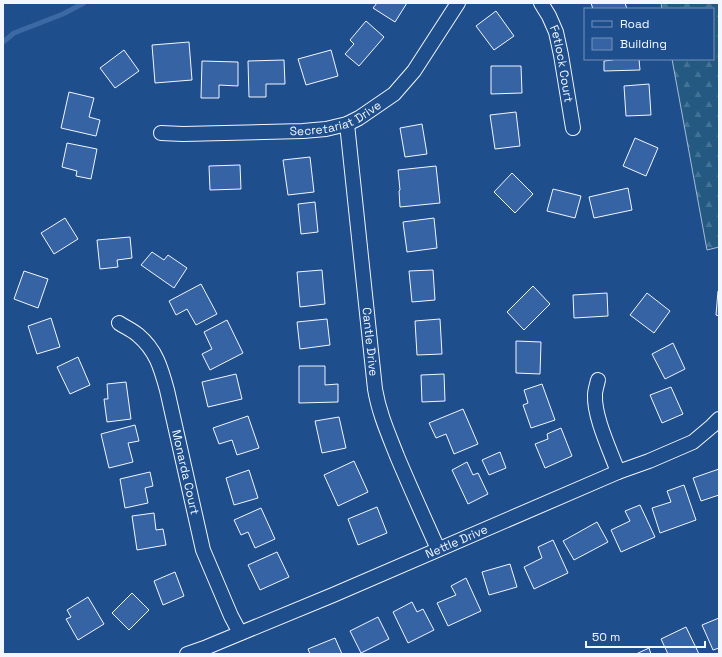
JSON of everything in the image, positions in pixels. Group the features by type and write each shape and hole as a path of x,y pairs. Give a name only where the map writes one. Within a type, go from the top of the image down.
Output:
{"street":[{"name":"Secretariat Drive","path":"161,133 183,134 303,131 326,129 347,124 394,94 414,71 458,3"},
{"name":"Fetlock Court","path":"541,3 556,32 562,55 573,128"},
{"name":"Cantle Drive","path":"347,124 378,404 413,493 438,549"},
{"name":"Monarda Court","path":"119,323 137,334 148,344 161,367 203,550 231,616 240,633"},
{"path":"598,380 595,396 600,424 618,472"},
{"name":"Nettle Drive","path":"187,654 333,595 618,472 649,461 693,442 719,419"}],"green space":[{"path":"661,3 719,3 719,247 707,250 672,60 714,60 714,8 662,8"}],"building":[{"path":"377,3 407,3 395,22 373,8"},
{"path":"591,3 625,3 627,8 593,8"},
{"path":"496,11 514,36 494,50 476,26"},
{"path":"366,21 384,37 359,66 345,54 354,44 350,40"},
{"path":"189,42 192,80 155,83 152,45"},
{"path":"124,50 139,71 115,88 100,68"},
{"path":"331,50 338,76 306,85 298,59"},
{"path":"284,60 285,84 266,84 266,97 249,97 248,61"},
{"path":"639,60 640,70 604,71 604,61"},
{"path":"202,61 238,62 238,86 219,85 219,98 201,98"},
{"path":"491,66 521,66 522,93 491,94"},
{"path":"649,84 651,115 626,116 624,86"},
{"path":"69,92 94,98 89,117 100,120 96,136 61,128"},
{"path":"516,112 520,146 495,149 490,115"},
{"path":"422,124 427,154 405,157 400,128"},
{"path":"635,138 658,148 646,176 623,166"},
{"path":"67,143 97,149 91,179 76,176 77,171 62,167"},
{"path":"310,157 314,192 288,195 283,160"},
{"path":"240,165 241,189 210,190 209,166"},
{"path":"436,166 440,203 400,207 398,170"},
{"path":"512,173 533,194 515,213 494,192"},
{"path":"628,188 632,210 594,218 589,197"},
{"path":"553,189 581,196 575,218 547,211"},
{"path":"315,202 318,232 301,234 298,204"},
{"path":"65,218 78,239 54,254 41,233"},
{"path":"434,218 437,248 407,252 403,222"},
{"path":"130,237 132,258 117,260 118,267 100,269 97,240"},
{"path":"152,252 164,260 168,255 187,268 174,288 141,265"},
{"path":"322,270 325,304 300,307 297,272"},
{"path":"433,270 435,300 412,302 409,271"},
{"path":"24,271 48,279 38,308 14,299"},
{"path":"201,284 217,314 196,325 187,309 176,315 169,301"},
{"path":"533,286 550,304 524,330 507,312"},
{"path":"719,291 719,316 716,315"},
{"path":"607,293 608,316 574,318 573,295"},
{"path":"647,293 670,311 654,333 630,315"},
{"path":"51,318 60,347 37,354 28,326"},
{"path":"327,319 330,345 300,349 297,322"},
{"path":"440,319 442,354 417,355 415,321"},
{"path":"227,320 243,353 210,370 202,354 212,349 204,332"},
{"path":"516,341 541,342 540,374 516,373"},
{"path":"673,343 685,369 665,379 652,354"},
{"path":"78,357 90,385 70,394 57,367"},
{"path":"299,366 325,366 325,385 338,384 338,402 299,403"},
{"path":"236,374 242,399 208,407 202,382"},
{"path":"444,374 445,401 422,402 421,375"},
{"path":"126,382 131,419 107,422 104,399 108,399 107,384"},
{"path":"542,384 555,420 531,428 523,405 528,403 524,390"},
{"path":"671,387 683,414 662,423 650,395"},
{"path":"463,409 478,444 454,454 446,434 436,438 429,423"},
{"path":"248,416 259,448 237,455 232,440 219,444 213,428"},
{"path":"339,417 346,448 322,453 315,421"},
{"path":"135,425 139,441 128,443 133,462 109,468 101,434"},
{"path":"561,428 572,456 545,468 535,444 548,439 547,434"},
{"path":"500,452 506,468 489,475 482,460"},
{"path":"354,461 368,492 338,506 324,475"},
{"path":"467,462 473,475 478,473 488,494 468,504 452,470"},
{"path":"719,469 719,495 701,501 693,478"},
{"path":"249,470 258,498 234,505 226,478"},
{"path":"150,472 153,486 145,488 148,503 125,508 120,479"},
{"path":"684,485 696,520 660,533 652,508 671,502 667,491"},
{"path":"640,505 655,537 621,552 611,530 630,521 625,511"},
{"path":"377,507 387,533 358,545 348,519"},
{"path":"261,508 275,539 255,548 248,532 241,535 234,520"},
{"path":"154,513 156,530 163,529 166,545 137,550 132,516"},
{"path":"597,522 608,542 574,560 563,541"},
{"path":"553,540 568,573 534,589 524,567 542,558 538,547"},
{"path":"277,552 289,577 260,590 248,565"},
{"path":"510,564 517,587 489,595 482,572"},
{"path":"175,572 184,596 163,605 154,581"},
{"path":"466,578 481,611 448,626 437,603 456,595 451,586"},
{"path":"132,593 149,610 129,630 112,613"},
{"path":"88,597 104,624 78,640 66,619 71,617 67,610"},
{"path":"412,602 417,612 423,609 434,630 408,643 393,612"},
{"path":"378,617 389,639 361,653 350,631"},
{"path":"719,618 719,648 713,650 702,625"},
{"path":"686,627 699,654 668,654 661,639"},
{"path":"335,638 342,654 310,654 308,649"},
{"path":"649,648 651,654 636,654"}],"waterway":[{"path":"3,42 14,33 63,14 84,3"}]}
